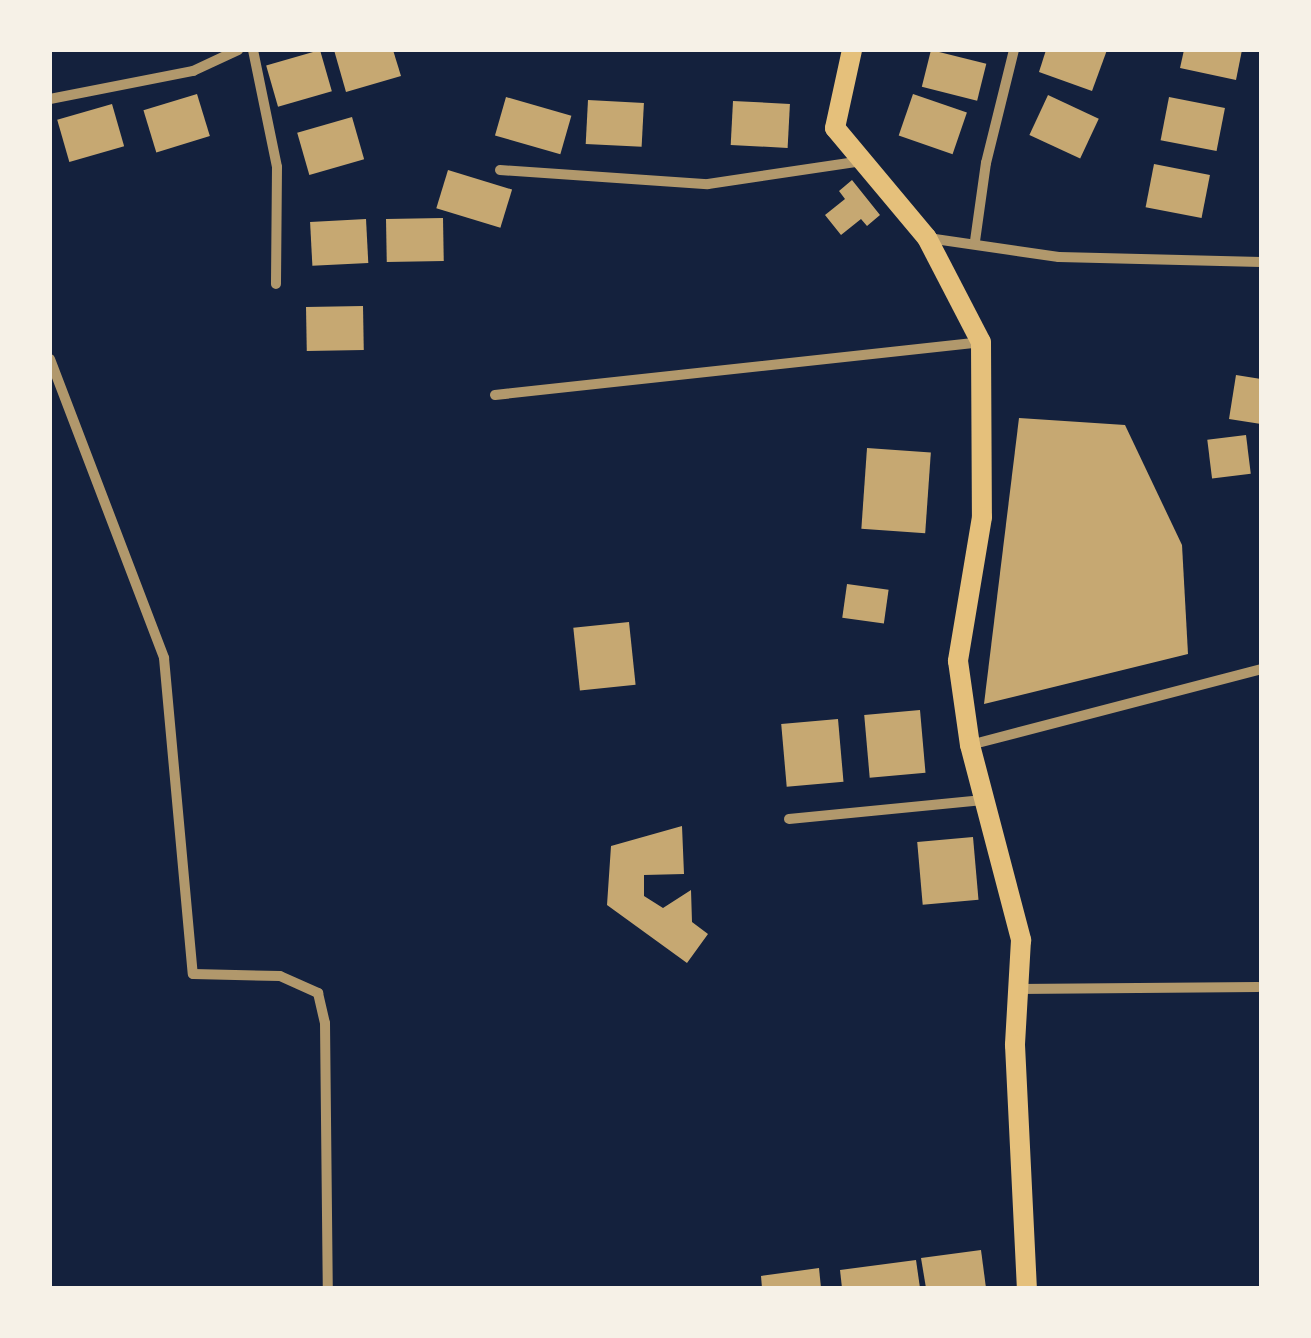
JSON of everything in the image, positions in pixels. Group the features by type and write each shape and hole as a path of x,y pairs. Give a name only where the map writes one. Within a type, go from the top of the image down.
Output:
{"main road":[{"path":"852,50 835,128 926,238 981,342 982,517 958,661 970,745 1020,940 1027,1288"}],"street":[{"path":"50,99 193,71 238,50"},
{"path":"253,50 276,167 276,284"},
{"path":"975,241 986,163 1014,50"},
{"path":"500,170 708,184 864,160"},
{"path":"926,238 975,241 1060,257 1261,262"},
{"path":"495,396 981,342"},
{"path":"50,359 164,658 193,974 280,976 318,993 325,1023 328,1288"},
{"path":"970,745 1261,669"},
{"path":"790,819 984,800"},
{"path":"1018,989 1258,987"}],"building":[{"path":"320,50 332,91 278,107 266,65"},
{"path":"334,50 393,50 401,76 346,92"},
{"path":"931,50 986,64 977,101 922,87"},
{"path":"1046,50 1107,50 1092,91 1039,72"},
{"path":"1184,50 1242,50 1236,80 1180,68"},
{"path":"197,94 210,136 156,152 143,110"},
{"path":"913,94 967,113 953,154 899,136"},
{"path":"1048,95 1099,119 1080,159 1029,135"},
{"path":"506,97 571,116 560,154 495,135"},
{"path":"1169,97 1225,108 1217,151 1161,140"},
{"path":"588,100 644,103 642,147 586,144"},
{"path":"733,101 790,104 788,148 731,145"},
{"path":"112,104 124,146 69,162 57,120"},
{"path":"352,117 364,159 309,175 297,133"},
{"path":"1154,164 1210,175 1202,218 1146,207"},
{"path":"448,170 512,190 500,228 436,208"},
{"path":"852,180 880,215 867,226 861,219 841,235 825,215 845,199 839,191"},
{"path":"443,218 444,261 387,262 386,219"},
{"path":"366,219 368,263 312,266 310,222"},
{"path":"363,306 364,350 307,351 306,307"},
{"path":"1236,375 1261,379 1261,424 1229,419"},
{"path":"1019,418 1125,425 1182,545 1188,654 984,704"},
{"path":"1246,435 1251,474 1212,478 1207,440"},
{"path":"867,448 931,452 925,533 861,529"},
{"path":"847,584 889,590 884,624 842,618"},
{"path":"629,622 636,685 580,691 573,628"},
{"path":"920,710 925,773 870,778 864,715"},
{"path":"838,719 843,782 787,787 781,724"},
{"path":"682,826 684,874 644,875 644,896 663,908 691,890 692,922 708,934 687,963 607,905 611,846"},
{"path":"973,837 978,900 923,905 917,842"},
{"path":"981,1250 986,1288 926,1288 921,1258"},
{"path":"916,1260 920,1288 842,1288 840,1270"},
{"path":"819,1268 821,1288 762,1288 761,1276"}]}
